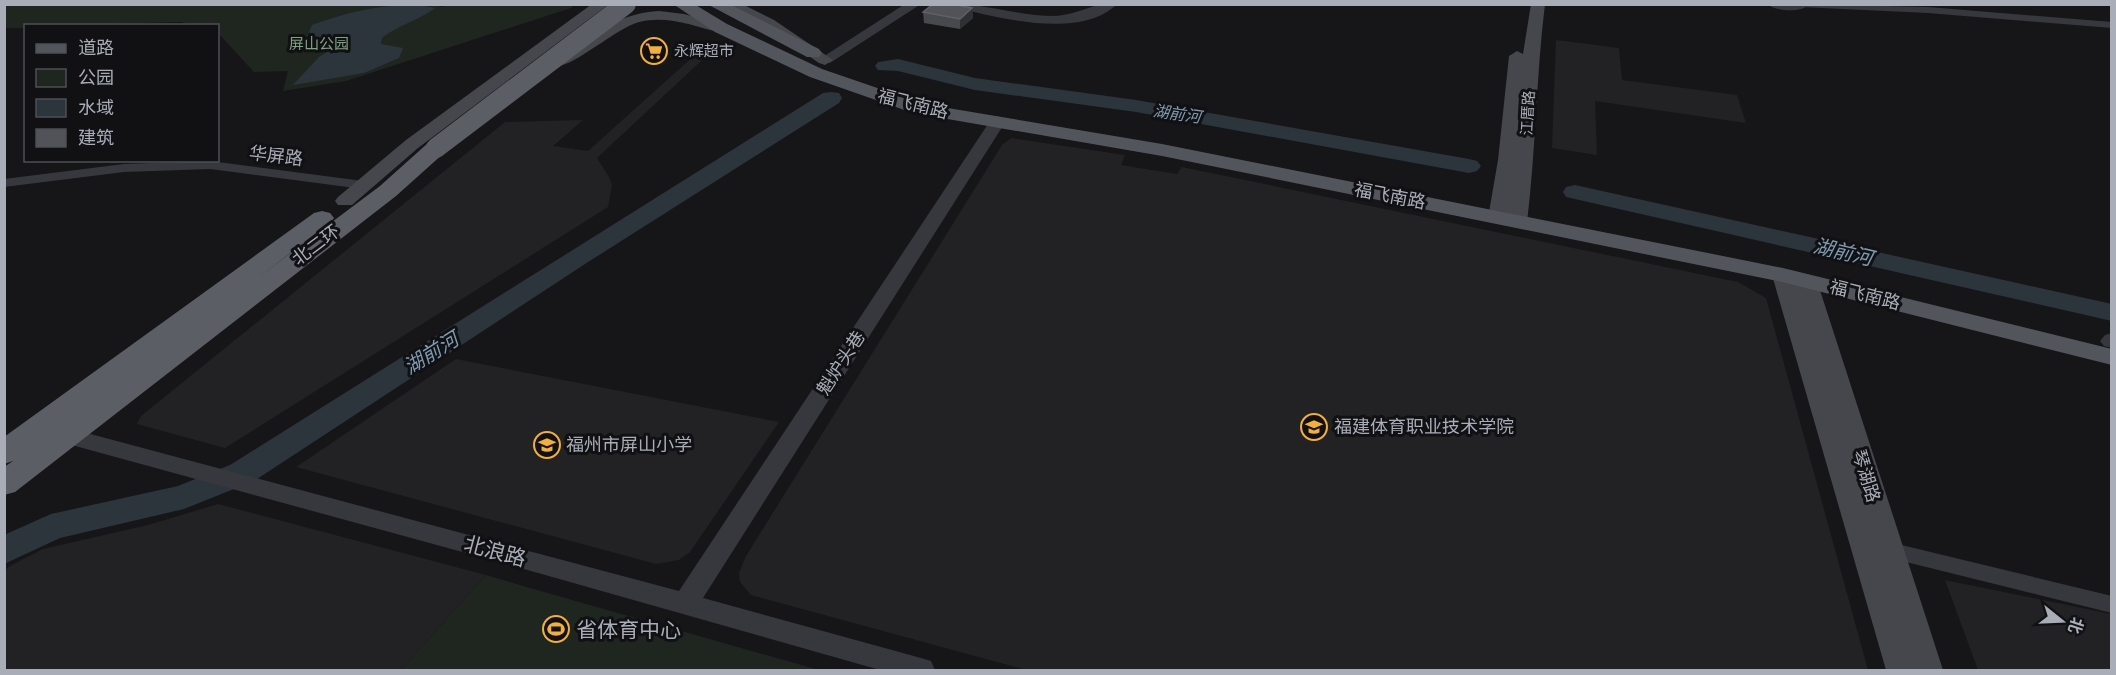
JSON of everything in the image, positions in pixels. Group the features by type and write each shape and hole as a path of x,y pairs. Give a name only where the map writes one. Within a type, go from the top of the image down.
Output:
{"highway":[{"name":"北二环","path":"4,484 68,436 365,192 626,4"},
{"name":"北二环","path":"4,453 430,147 601,6"}],"main road":[{"path":"365,192 449,150 636,4"},
{"name":"福飞南路","path":"681,4 722,28 836,82 920,109 1737,250 2111,341"},
{"name":"福飞南路","path":"715,4 842,68 889,85 947,100 1098,122 1509,212 1795,278 2112,357"},
{"path":"729,4 769,23 825,60"},
{"name":"江厝路","path":"1509,212 1518,38 1524,4"},
{"name":"江厝路","path":"1509,212 1526,164 1530,64 1538,4"},
{"path":"365,192 412,144 601,6"},
{"path":"556,66 623,22 666,15 688,18 722,28"},
{"path":"561,34 594,38"},
{"path":"1795,278 1901,670"},
{"name":"琴湖路","path":"1795,278 1928,670"}],"street":[{"path":"825,60 915,4"},
{"path":"959,4 1035,20 1066,19 1096,12 1111,4"},
{"path":"1773,4 1960,9 2112,24"},
{"name":"魁炉头巷","path":"685,604 998,121"},
{"name":"华屏路","path":"4,183 123,168 210,165 365,192"},
{"name":"北浪路","path":"68,436 921,670"},
{"path":"1889,550 2112,605"}],"shaded area":[{"path":"1556,40 1619,48 1622,80 1737,95 1746,123 1595,101 1597,155 1552,148"},
{"path":"706,45 714,49 597,158 612,185 608,207 225,448 137,424 141,416 505,122 583,120 553,146 588,151"},
{"name":"福建体育职业技术学院","path":"1011,138 1125,155 1121,165 1177,174 1182,167 1738,282 1766,298 1868,670 1026,670 751,595 740,582 739,573 746,556 1002,145"},
{"name":"福州市屏山小学","path":"456,359 779,422 690,552 679,560 656,564 296,467"},
{"path":"218,504 486,575 401,670 5,670 4,571 10,566 43,549 148,525"},
{"path":"1945,580 2111,614 2111,670 1978,670"}],"green space":[{"name":"屏山公园","path":"439,4 440,7 454,4 574,5 571,8 346,81 283,91 288,71 254,72 219,34 219,24 181,22 24,24 24,28 5,28 4,5"},
{"name":"省体育中心","path":"486,575 530,588 819,670 401,670"}],"water":[{"path":"419,5 435,8 382,38 381,44 403,48 399,58 364,73 293,85 319,57 334,48 309,32 312,25 365,10"}],"building":[{"path":"933,4 952,4 972,8 960,19 923,12"}],"waterway":[{"name":"湖前河","path":"885,66 898,65 975,84 1136,106 1469,166"},
{"name":"湖前河","path":"4,551 51,527 184,497 242,473 576,258 831,98"},
{"name":"湖前河","path":"1575,192 2112,313"}],"place":[{"name":"永辉超市","path":"654,51"},
{"name":"福建体育职业技术学院","path":"1314,427"},
{"name":"福州市屏山小学","path":"547,445"},
{"name":"省体育中心","path":"556,629"}]}
